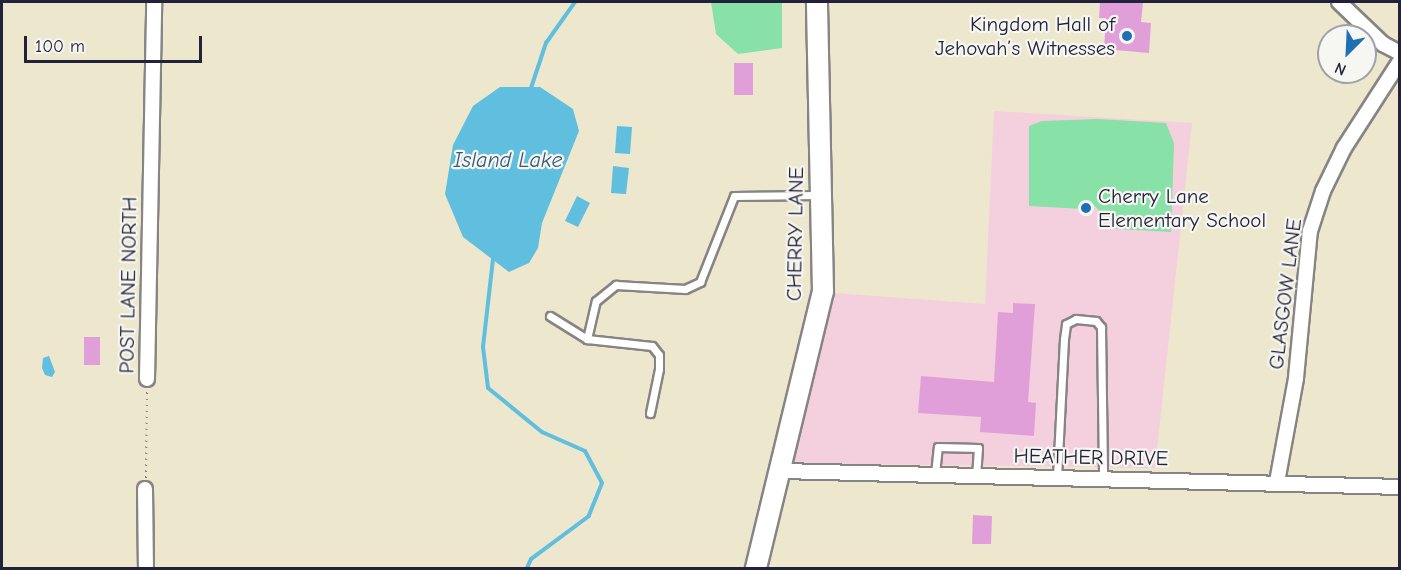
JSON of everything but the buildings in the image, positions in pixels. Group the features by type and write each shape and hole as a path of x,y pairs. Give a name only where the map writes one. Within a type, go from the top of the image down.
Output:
{"street":[{"name":"POST LANE NORTH","path":"147,379 154,2"},
{"name":"CHERRY LANE","path":"756,568 782,471 823,292 817,2"},
{"path":"1339,2 1383,44 1400,53"},
{"name":"GLASGOW LANE","path":"1276,482 1296,378 1310,231 1323,191 1344,148 1400,61"},
{"name":"HEATHER DRIVE","path":"782,471 1400,487"},
{"path":"146,489 146,568"}],"lane":[{"path":"587,339 596,301 616,285 685,289 700,282 734,196 821,195"},
{"path":"550,316 587,339 652,346 659,354 659,369 650,412"},
{"path":"1057,477 1064,339 1066,324 1076,319 1096,321 1101,327 1103,478"},
{"path":"935,474 938,447 978,448 976,475"}],"path":[{"name":"POST LANE NORTH","path":"146,489 147,379"}],"shaded area":[{"name":"Cherry Lane Elementary School","path":"994,111 1192,123 1155,468 792,463 833,293 985,304"}],"green space":[{"path":"711,2 782,2 782,48 738,54 716,34"},
{"path":"1098,119 1166,123 1174,143 1171,232 1116,229 1093,204 1083,209 1029,206 1029,126 1042,121"}],"water":[{"name":"Island Lake","path":"500,87 540,87 573,109 579,131 542,223 538,248 529,263 509,272 463,237 445,194 453,145 473,106"},
{"path":"617,126 632,127 630,154 615,153"},
{"path":"613,166 629,168 626,194 611,193"},
{"path":"577,196 590,203 578,227 565,221"},
{"path":"49,356 55,372 52,377 45,375 42,368 43,358"}],"waterway":[{"path":"530,91 546,43 575,2"},
{"path":"493,259 483,347 488,388 542,432 585,451 602,483 589,516 531,559 527,568"}],"place":[{"name":"Kingdom Hall of Jehovah’s Witnesses","path":"1127,36"},
{"name":"Cherry Lane Elementary School","path":"1086,208"}]}
